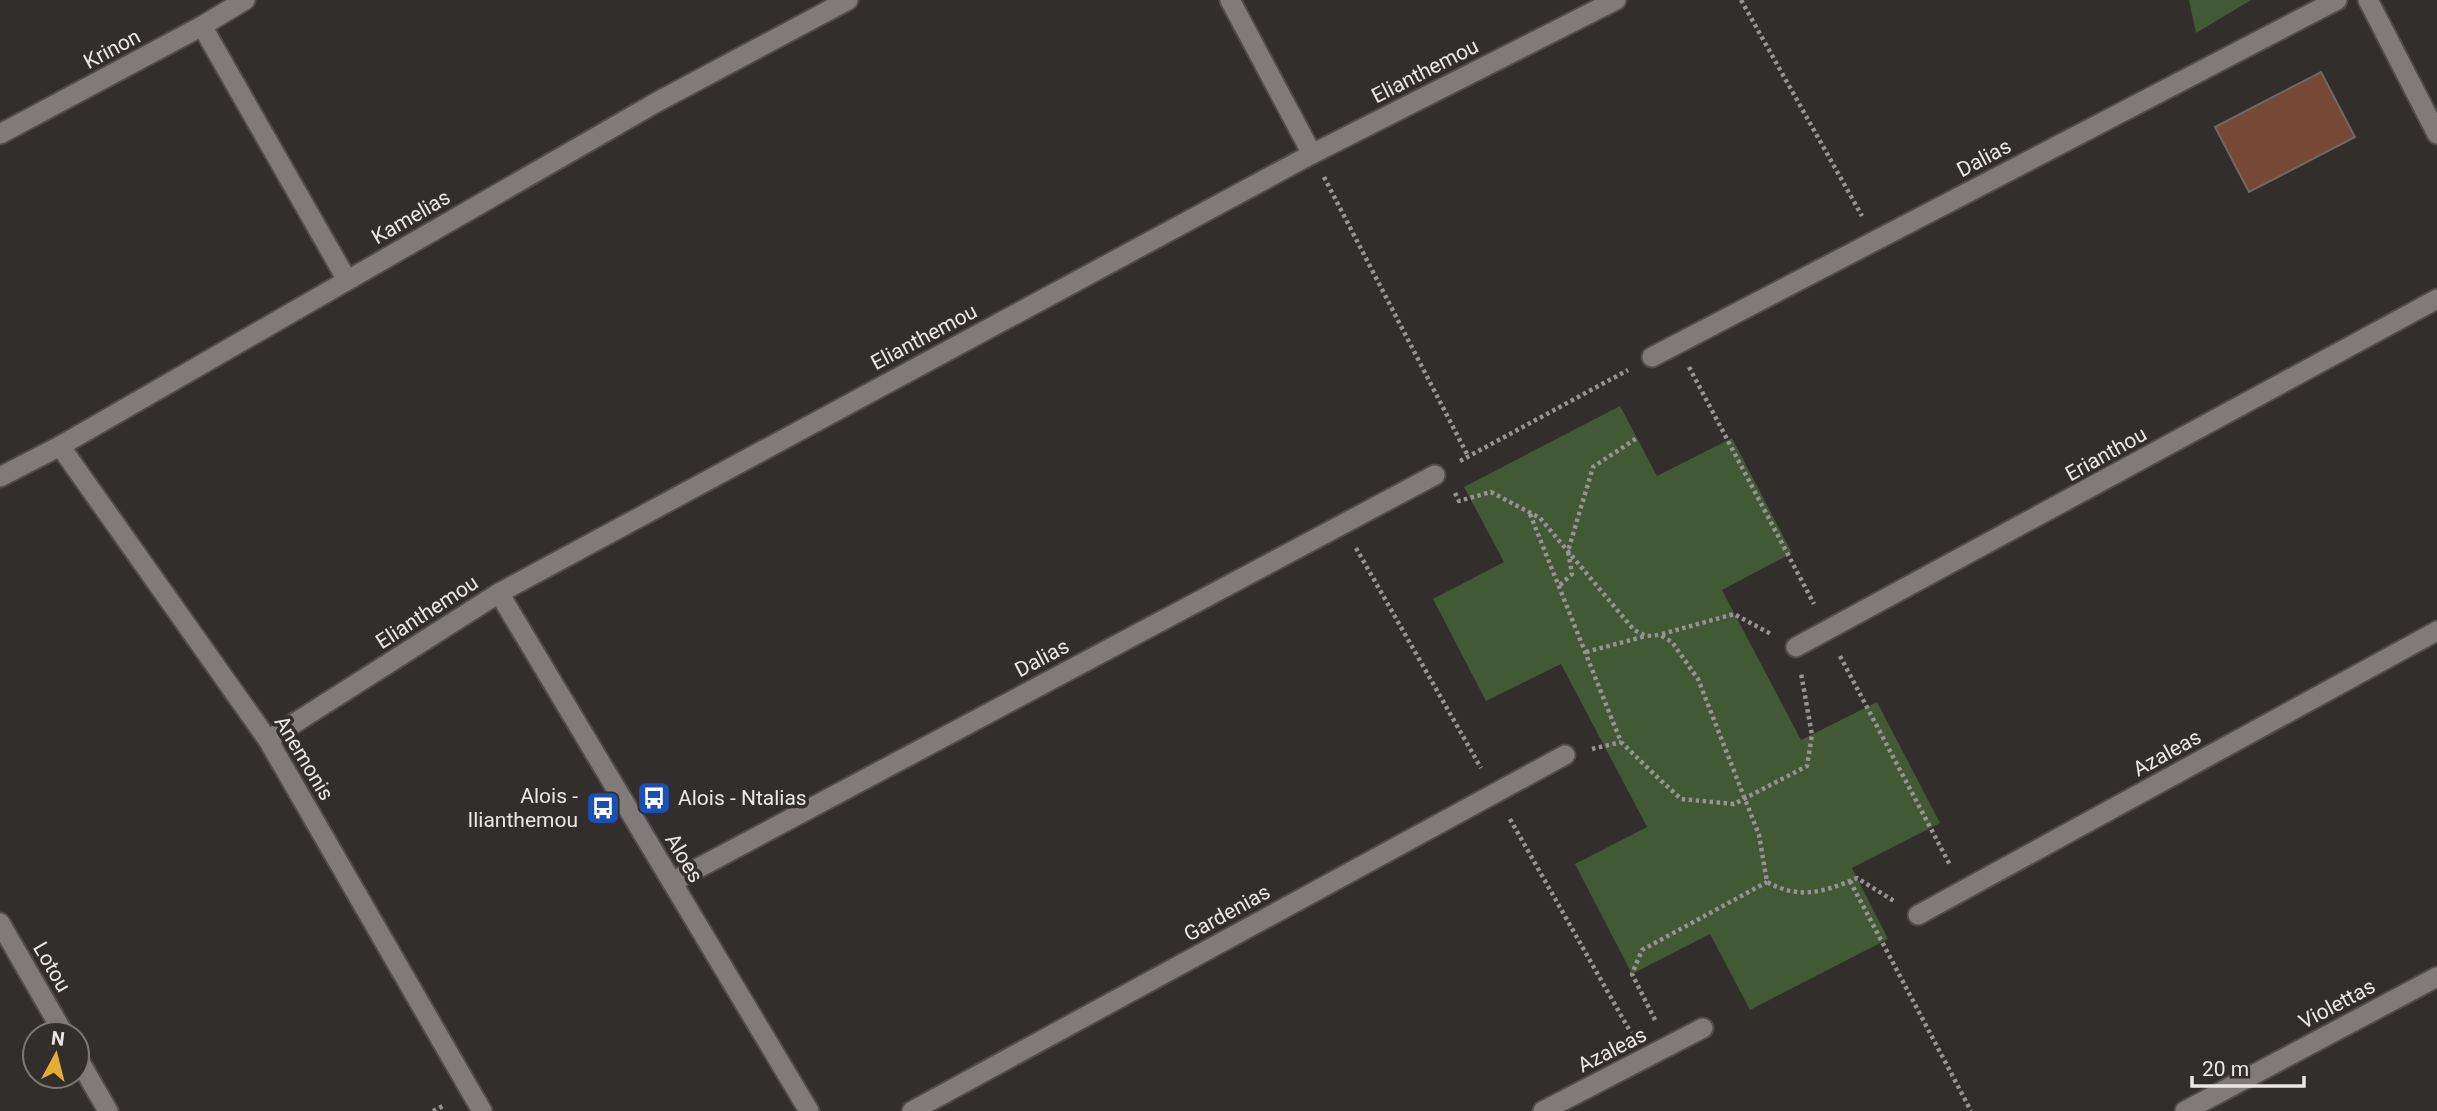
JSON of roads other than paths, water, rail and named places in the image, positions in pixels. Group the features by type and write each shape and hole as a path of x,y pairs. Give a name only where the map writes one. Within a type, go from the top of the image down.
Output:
{"street":[{"name":"Krinon","path":"0,135 245,0"},
{"name":"Kamelias","path":"0,477 60,446 657,102 848,0"},
{"path":"1230,0 1312,154"},
{"name":"Elianthemou","path":"268,740 499,593 1312,154 1616,0"},
{"name":"Dalias","path":"1652,357 2337,0"},
{"path":"2368,0 2437,134"},
{"path":"202,26 348,280"},
{"name":"Erianthou","path":"1796,648 2437,299"},
{"name":"Anemonis","path":"60,446 268,740 482,1111"},
{"name":"Dalias","path":"671,882 1440,472"},
{"name":"Aloes","path":"499,593 809,1111"},
{"name":"Azaleas","path":"1918,915 2437,631"},
{"name":"Gardenias","path":"912,1111 1564,755"},
{"name":"Lotou","path":"0,923 56,1020"},
{"name":"Violettas","path":"2185,1111 2437,977"},
{"name":"Azaleas","path":"1543,1111 1703,1028"},
{"path":"91,1081 108,1111"}],"place":[{"name":"Alois - Ntalias","path":"654,798"},
{"name":"Alois - Ilianthemou","path":"603,808"}]}
